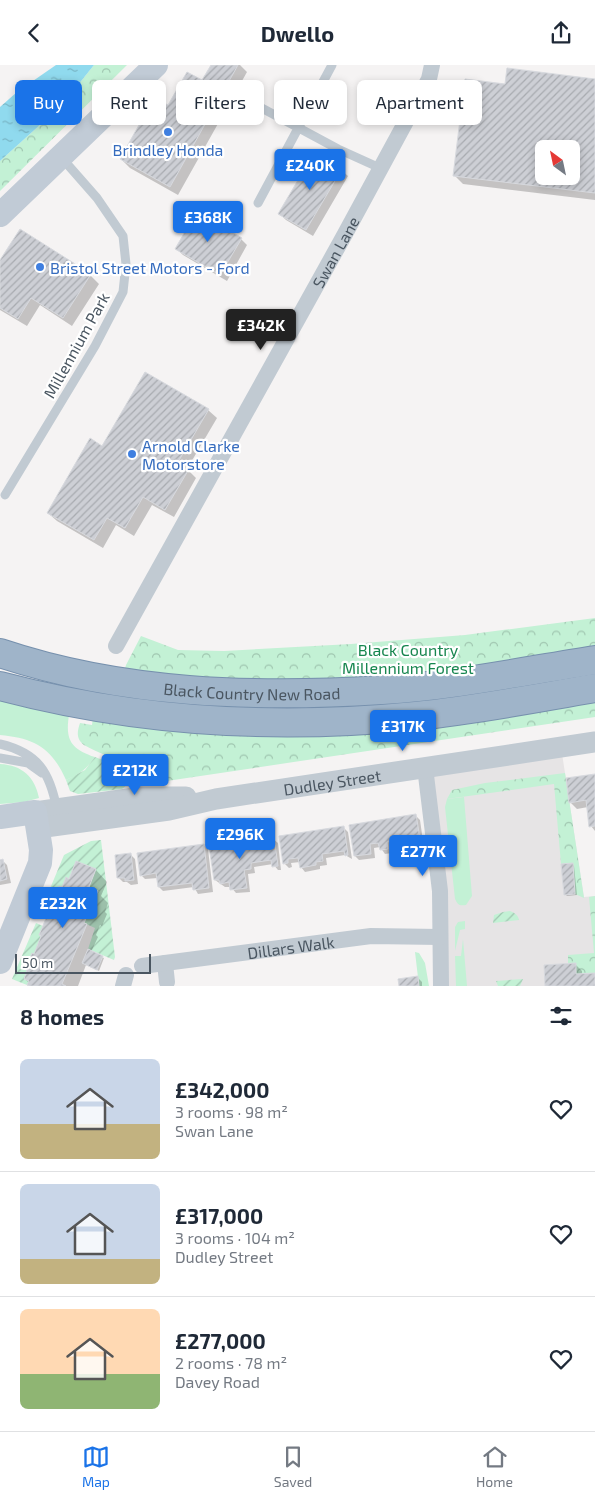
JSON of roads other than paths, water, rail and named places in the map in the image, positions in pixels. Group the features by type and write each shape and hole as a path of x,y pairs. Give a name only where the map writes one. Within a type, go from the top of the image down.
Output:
{"highway":[{"name":"Black Country New Road","path":"0,653 93,677 141,685 281,693 383,690 463,681 595,660"},
{"name":"Black Country New Road","path":"0,686 88,707 197,720 263,722 352,721 417,716 491,706 595,688"}],"main road":[{"path":"0,215 156,65"},
{"name":"Dudley Street","path":"0,817 47,818"},
{"path":"0,962 40,863 47,818"},
{"name":"Dudley Street","path":"0,825 47,818"},
{"name":"Dudley Street","path":"0,833 47,818"}],"street":[{"name":"Swan Lane","path":"116,646 429,79 432,65"},
{"name":"Dudley Street","path":"47,818 169,810 216,799 595,743"},
{"path":"425,767 440,891 441,986"},
{"name":"Dillars Walk","path":"142,966 371,936 440,937"},
{"path":"165,963 168,982"}],"lane":[{"path":"258,203 332,65"},
{"path":"264,109 338,149 380,168"},
{"name":"Millennium Park","path":"5,495 95,347 123,292 126,263 124,236 97,198 61,157"},
{"path":"0,744 10,746 27,754 37,761 45,771 49,780 47,818"},
{"path":"0,758 28,763 38,768 49,780"}],"water":[{"path":"56,65 94,65 82,80 34,80"},
{"path":"15,94 15,125 40,125 0,161 0,107"}],"place":[{"name":"Brindley Honda","path":"168,132"},
{"name":"Bristol Street Motors - Ford","path":"40,267"},
{"name":"Arnold Clarke Motorstore","path":"132,454"}],"park label":[{"name":"Black Country Millennium Forest","path":"408,658"}]}
